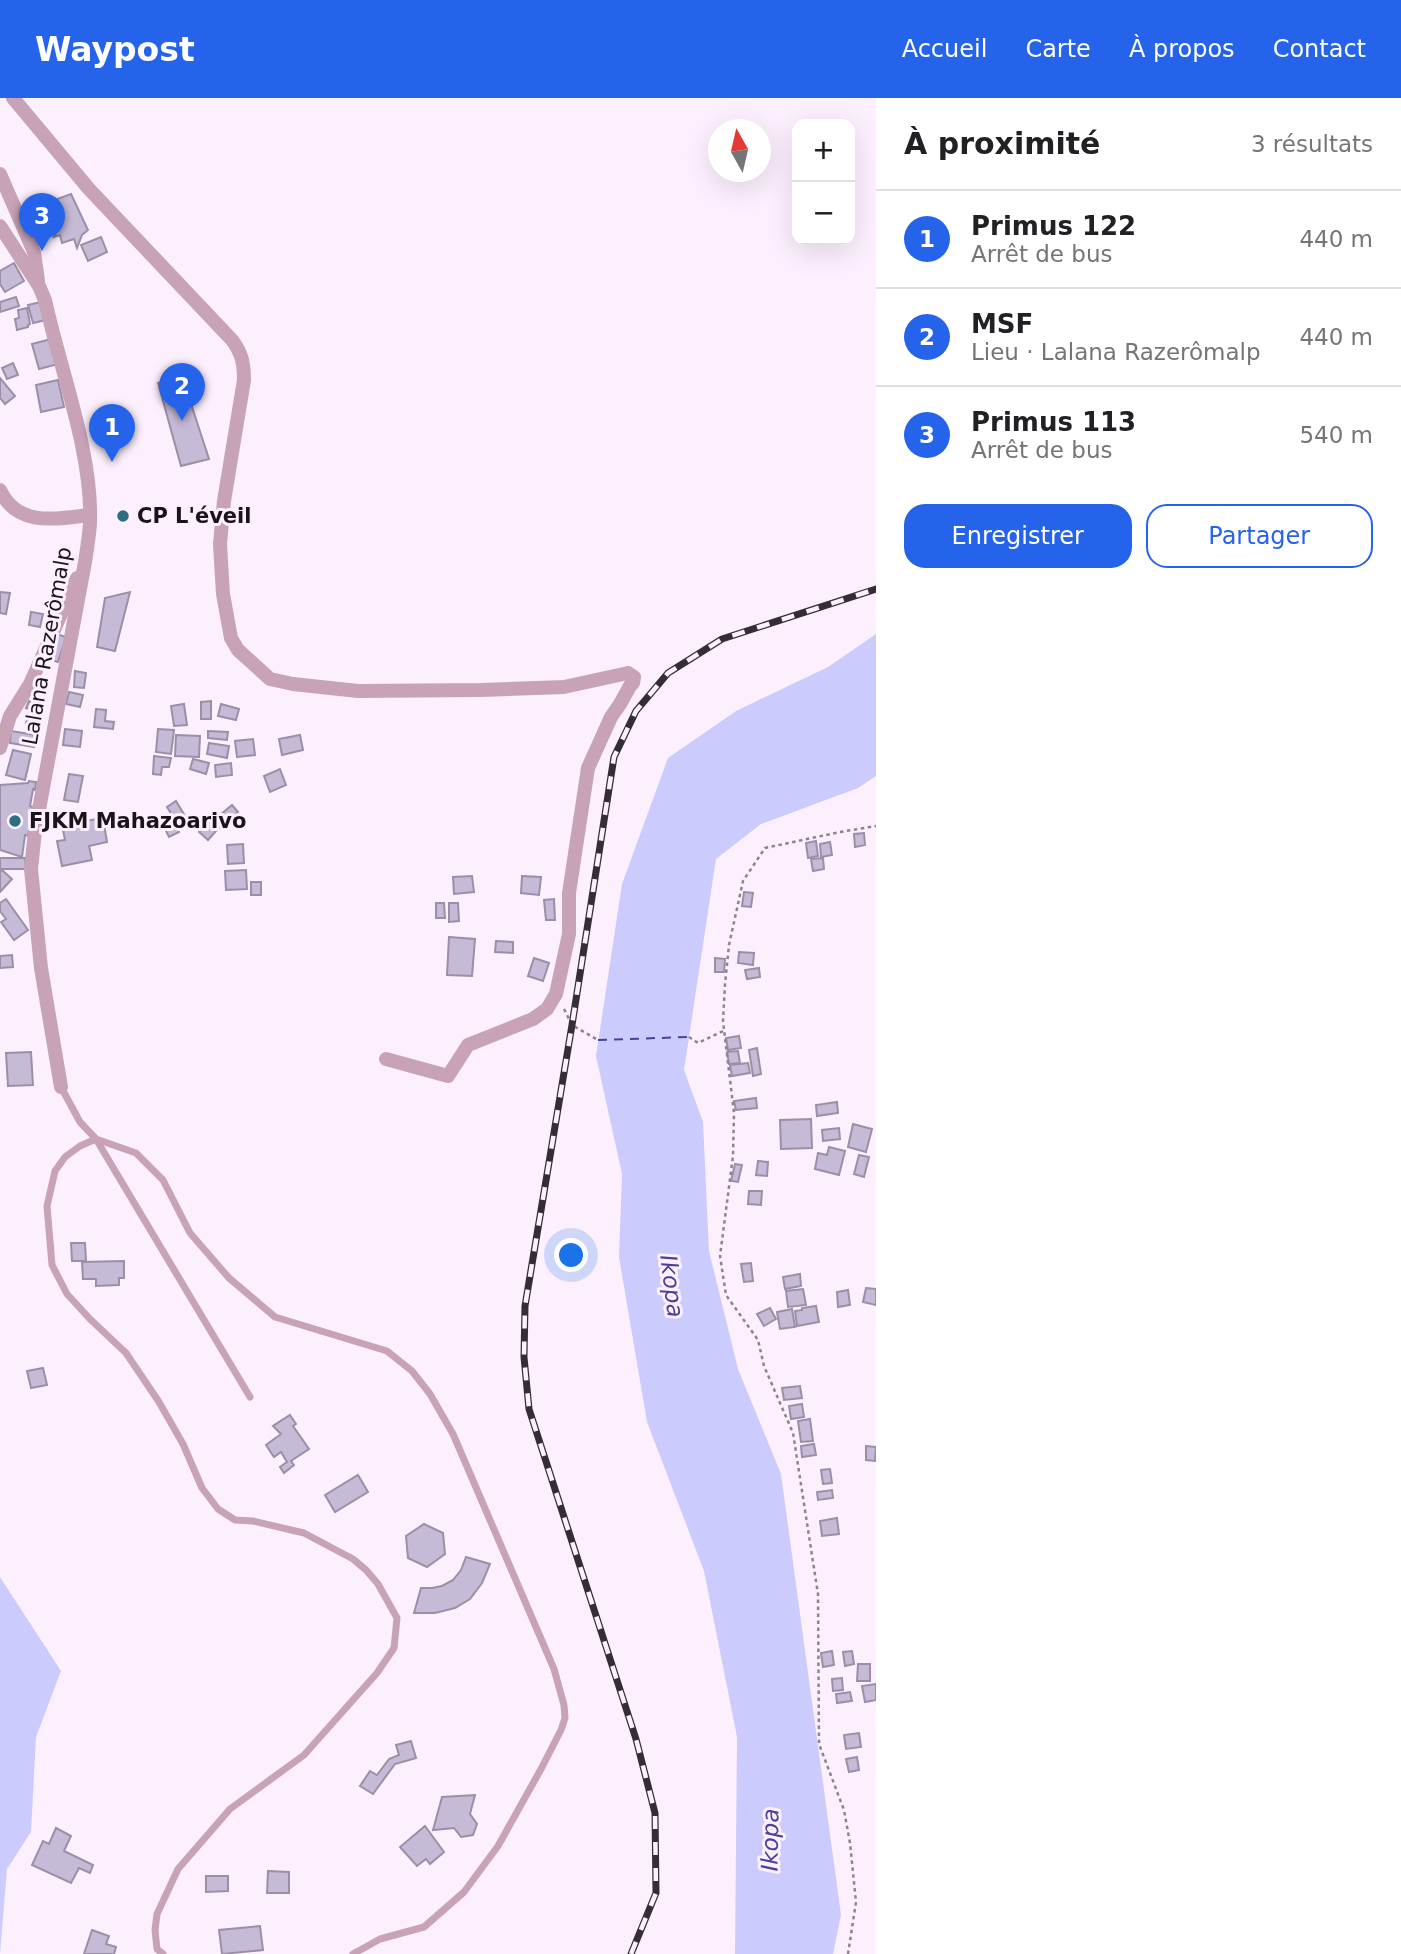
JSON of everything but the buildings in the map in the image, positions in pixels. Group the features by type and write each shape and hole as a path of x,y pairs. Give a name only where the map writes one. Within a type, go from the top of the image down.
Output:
{"street":[{"path":"13,98 89,190 232,340 240,352 244,380 223,501 220,544 223,594 232,638 238,650 254,666 270,679 358,691 564,687 628,673 634,677 601,735 589,768 569,892 569,934 556,994 547,1009 533,1020 468,1045 448,1076 386,1059"},
{"path":"0,174 34,252 39,286"},
{"name":"Lalana Razerômalp","path":"0,226 39,286 45,300 80,436 87,477 89,513 85,562 35,831 31,869 41,968 61,1087"},
{"path":"0,490 9,502 26,516 51,519 89,513"},
{"path":"0,748 10,716 30,684 85,562"}],"lane":[{"path":"61,1087 80,1122 96,1139 250,1397"},
{"path":"163,1954 157,1949 157,1914 178,1869 230,1809 304,1755 377,1673 394,1648 397,1618 378,1584 353,1559 304,1533 253,1521 235,1520 218,1509 202,1488 183,1444 159,1402 126,1353 67,1294 52,1265 47,1206 55,1171 65,1157 96,1139 136,1153 163,1180 190,1233 229,1278 275,1317 387,1351 412,1371 453,1434 554,1669 565,1718 541,1769 498,1846 464,1892 424,1927 380,1939 353,1954"}],"path":[{"path":"848,1954 856,1902 850,1843 844,1810 819,1744 818,1594 793,1433 764,1366 758,1340 726,1295 720,1256 733,1156 734,1124 723,1021 729,945 743,881 765,848 876,826"},
{"path":"556,994 572,1025 598,1040"},
{"path":"689,1037 698,1043 724,1031"}],"water":[{"name":"Ikopa","path":"876,634 876,776 858,788 761,824 716,859 684,1070 703,1122 709,1251 738,1369 781,1474 841,1915 833,1954 735,1954 737,1737 704,1571 647,1422 619,1257 622,1174 596,1056 622,884 668,758 736,711 828,667"},
{"path":"0,1577 61,1671 36,1737 31,1832 7,1869 0,1954"}],"ferry route":[{"path":"598,1040 689,1037"}],"railway":[{"path":"631,1954 656,1893 655,1813 636,1739 529,1409 524,1357 525,1306 614,757 636,711 668,673 722,639 876,589"}],"place":[{"name":"Primus 113","path":"42,251"},
{"name":"MSF","path":"182,421"},
{"name":"Primus 122","path":"112,462"},
{"name":"CP L'éveil","path":"123,516"},
{"name":"FJKM Mahazoarivo","path":"15,821"}]}
